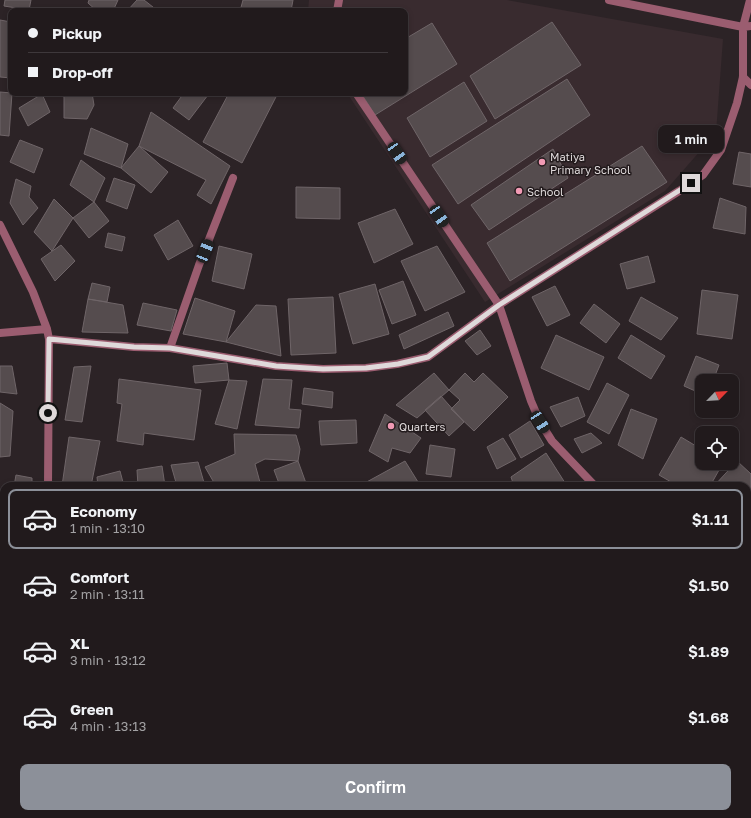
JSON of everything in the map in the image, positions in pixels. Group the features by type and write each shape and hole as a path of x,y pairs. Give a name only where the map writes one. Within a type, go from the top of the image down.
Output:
{"street":[{"path":"609,0 747,27"},
{"path":"49,339 134,347 170,348 276,366 323,369 366,368 398,364 428,357 499,305 703,175 721,150 737,103 743,78 750,0"},
{"path":"743,78 751,85"},
{"path":"358,96 499,305 531,401 540,422 552,441 591,482"},
{"path":"170,348 199,266 233,178"},
{"path":"0,225 33,292 48,329 48,482"},
{"path":"0,333 48,329"}],"shaded area":[{"name":"Matiya Primary School","path":"309,0 507,0 723,39 716,133 665,191 485,302 349,96 408,96 408,8 308,8"}],"building":[{"path":"5,0 31,0 29,8 4,6"},
{"path":"89,0 118,0 114,8 94,8 88,3"},
{"path":"137,0 144,0 154,8 130,8"},
{"path":"243,0 293,0 292,8 241,8"},
{"path":"0,20 8,21 8,78 0,77"},
{"path":"552,22 581,65 495,119 470,76"},
{"path":"432,23 457,64 408,94 408,37"},
{"path":"567,79 590,115 458,204 432,165"},
{"path":"464,82 487,121 430,157 407,118"},
{"path":"0,92 8,93 8,96 12,96 9,136 0,135"},
{"path":"39,96 43,96 50,112 28,126 19,108"},
{"path":"62,96 92,96 94,105 87,119 64,118 64,97"},
{"path":"182,96 207,96 189,120 173,108"},
{"path":"227,96 276,96 242,163 203,142"},
{"path":"363,96 406,96 375,115"},
{"path":"151,112 230,166 211,204 197,195 206,180 139,146"},
{"path":"91,128 128,144 121,168 84,154"},
{"path":"20,140 43,149 34,173 10,162"},
{"path":"139,146 168,172 151,193 121,168"},
{"path":"642,146 667,182 510,281 487,243"},
{"name":"School","path":"553,149 568,178 489,230 471,205"},
{"path":"739,152 751,154 751,187 733,184"},
{"path":"81,160 105,178 94,202 70,185"},
{"path":"114,178 135,185 127,209 106,201"},
{"path":"16,179 31,186 29,197 38,208 23,225 10,203"},
{"path":"296,187 340,188 340,219 296,218"},
{"path":"720,198 746,207 745,234 713,228"},
{"path":"54,199 73,218 52,251 34,232"},
{"path":"94,202 109,221 89,238 73,218"},
{"path":"395,209 413,244 374,263 358,223"},
{"path":"178,220 193,246 168,260 154,235"},
{"path":"108,233 125,237 122,251 105,247"},
{"path":"61,245 75,261 55,281 41,259"},
{"path":"219,246 252,254 244,289 212,281"},
{"path":"437,246 465,292 425,311 401,261"},
{"path":"648,256 655,282 627,289 620,264"},
{"path":"403,281 416,315 392,324 379,290"},
{"path":"92,283 110,287 107,302 88,299"},
{"path":"375,284 389,334 353,344 339,294"},
{"path":"555,286 570,315 547,326 532,297"},
{"path":"702,290 738,295 732,339 697,334"},
{"path":"333,297 336,353 291,355 288,299"},
{"path":"641,297 678,318 661,340 629,321"},
{"path":"195,298 235,311 226,342 183,334"},
{"path":"88,299 123,305 128,333 82,332"},
{"path":"143,303 177,310 171,331 137,325"},
{"path":"594,304 620,324 606,343 580,323"},
{"path":"256,305 276,306 281,356 226,342"},
{"path":"448,312 454,326 404,349 399,335"},
{"path":"480,330 491,346 477,355 465,341"},
{"path":"556,335 604,357 589,390 541,368"},
{"path":"631,335 665,356 651,379 618,358"},
{"path":"696,356 719,365 716,374 695,374 695,391 684,386"},
{"path":"227,363 229,380 195,383 193,366"},
{"path":"0,366 12,366 17,394 0,392"},
{"path":"91,366 82,422 65,420 74,367"},
{"path":"434,373 449,390 417,418 396,405"},
{"path":"465,373 474,382 483,373 508,397 474,431 451,409 460,400 449,390"},
{"path":"119,379 201,390 194,440 144,433 143,445 117,441 122,404 117,403"},
{"path":"263,379 292,380 289,409 301,410 299,428 255,425"},
{"path":"229,380 247,381 237,429 215,424"},
{"path":"607,383 629,395 609,434 587,422"},
{"path":"304,388 333,392 332,408 302,404"},
{"path":"441,396 464,422 449,436 425,410"},
{"path":"578,397 585,416 561,427 550,407"},
{"path":"0,403 13,411 10,456 0,457"},
{"path":"631,409 657,419 643,459 618,445"},
{"name":"Quarters","path":"385,414 421,438 410,453 392,448 388,462 369,451"},
{"path":"356,420 357,443 321,445 319,421"},
{"path":"530,421 544,445 521,458 509,435"},
{"path":"591,433 602,443 582,453 574,439"},
{"path":"234,434 296,435 300,449 298,461 265,459 255,464 260,482 214,482 205,467 235,454"},
{"path":"69,437 100,441 92,482 63,482"},
{"path":"681,437 695,445 695,470 719,470 712,482 671,482 659,475"},
{"path":"503,438 516,459 497,469 487,447"},
{"path":"430,445 455,449 451,477 426,474"},
{"path":"546,453 564,482 513,482 511,477"},
{"path":"298,461 306,482 278,482 274,470"},
{"path":"405,461 418,482 367,482"},
{"path":"198,462 204,482 176,482 171,465"},
{"path":"739,463 751,474 751,482 718,482 729,470 739,470"},
{"path":"162,466 164,482 138,482 137,470"},
{"path":"120,471 123,482 98,482 97,477"},
{"path":"16,475 32,478 32,482 15,482"}],"place":[{"name":"Matiya Primary School","path":"542,162"},
{"name":"School","path":"519,191"},
{"name":"Quarters","path":"391,426"}],"route":[{"path":"48,413 49,339 134,347 170,348 276,366 323,369 366,368 398,364 428,357 499,305 691,183"}]}
